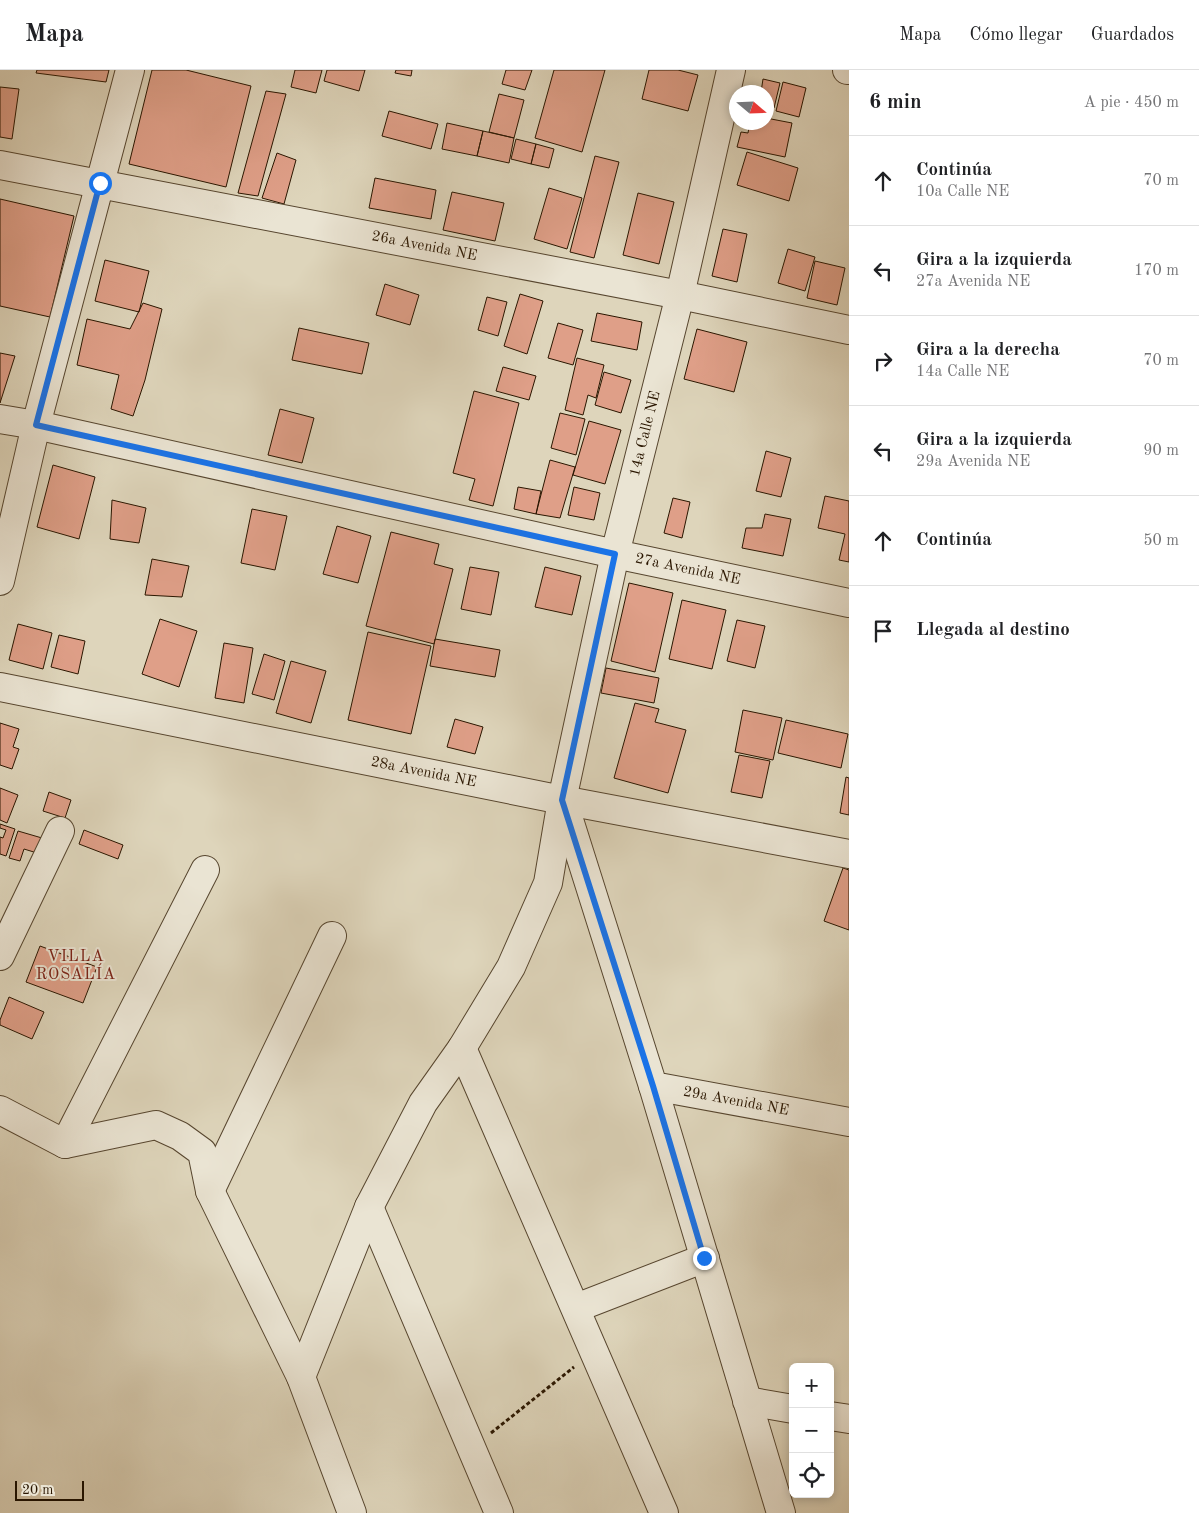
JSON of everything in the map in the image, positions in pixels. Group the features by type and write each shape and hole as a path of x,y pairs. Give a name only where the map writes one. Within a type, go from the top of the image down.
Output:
{"street":[{"path":"0,581 36,425 130,70"},
{"name":"14a Calle NE","path":"301,1377 369,1207 423,1103 462,1048 511,966 548,883 562,800 615,554 680,294 731,70"},
{"name":"26a Avenida NE","path":"0,165 680,294 849,330"},
{"name":"27a Avenida NE","path":"0,419 36,425 615,554 849,603"},
{"name":"28a Avenida NE","path":"0,687 562,800 849,854"},
{"path":"562,800 653,1086 781,1513"},
{"path":"0,956 60,831"},
{"path":"65,1144 205,870"},
{"path":"210,1191 332,936"},
{"path":"462,1048 664,1513"},
{"name":"29a Avenida NE","path":"653,1086 849,1122"},
{"path":"0,1110 65,1144 156,1125 180,1136 202,1152 210,1191 301,1377 352,1513"},
{"path":"369,1207 499,1513"},
{"path":"576,1308 704,1258"},
{"path":"747,1401 789,1408"},
{"path":"834,1417 849,1419"}],"path":[{"path":"471,1449 594,1350"}],"building":[{"path":"37,70 109,70 106,82 36,73"},
{"path":"152,70 186,70 251,86 226,187 129,164"},
{"path":"295,70 322,70 316,93 291,87"},
{"path":"327,70 365,70 359,91 324,81"},
{"path":"396,70 412,70 411,76 395,73"},
{"path":"506,70 532,70 525,90 502,84"},
{"path":"554,70 605,70 582,152 535,138"},
{"path":"649,70 678,70 698,75 688,111 642,99"},
{"path":"763,79 780,83 774,108 774,85 762,85"},
{"path":"783,82 806,88 799,117 776,111"},
{"path":"0,87 19,89 12,139 0,137"},
{"path":"266,91 286,94 258,196 238,193"},
{"path":"499,94 524,100 514,138 489,132"},
{"path":"389,111 438,124 431,149 382,136"},
{"path":"774,120 792,123 785,157 737,147 741,132 748,133 749,130 774,130"},
{"path":"447,123 483,131 477,156 442,149"},
{"path":"483,131 514,138 509,163 477,156"},
{"path":"516,139 536,144 531,164 511,159"},
{"path":"536,144 554,149 549,168 531,164"},
{"path":"747,152 798,168 789,201 737,185"},
{"path":"277,153 296,160 284,204 262,198"},
{"path":"595,156 619,162 594,258 570,252"},
{"path":"375,178 436,190 431,219 369,208"},
{"path":"549,188 582,198 567,249 534,239"},
{"path":"452,192 504,203 495,241 443,230"},
{"path":"638,193 674,202 659,264 623,255"},
{"path":"0,199 74,216 50,317 0,306"},
{"path":"723,229 747,234 737,282 712,276"},
{"path":"788,249 815,257 805,291 778,283"},
{"path":"105,260 149,271 139,312 95,301"},
{"path":"815,261 845,268 837,305 807,298"},
{"path":"385,284 419,295 410,325 376,315"},
{"path":"520,294 543,301 527,354 504,346"},
{"path":"487,297 507,302 498,336 478,330"},
{"path":"143,303 162,309 145,380 133,416 111,409 119,375 77,365 87,319 130,329"},
{"path":"597,313 642,322 637,350 591,341"},
{"path":"558,323 583,330 573,365 548,358"},
{"path":"299,328 369,343 362,374 292,360"},
{"path":"697,329 747,342 734,392 684,379"},
{"path":"0,353 15,356 0,403"},
{"path":"577,358 604,365 596,398 588,395 583,415 565,410"},
{"path":"503,367 536,376 529,400 496,391"},
{"path":"604,372 631,380 621,413 595,405"},
{"path":"474,391 519,403 493,506 469,500 475,479 453,473"},
{"path":"280,409 314,418 302,463 268,455"},
{"path":"560,413 585,419 576,455 551,448"},
{"path":"589,421 621,430 605,484 573,475"},
{"path":"766,451 791,458 781,497 756,491"},
{"path":"550,460 575,467 560,518 536,514"},
{"path":"53,465 95,477 79,539 37,527"},
{"path":"518,487 541,491 536,514 514,509"},
{"path":"574,487 600,493 594,520 568,515"},
{"path":"825,496 849,501 849,562 839,560 845,534 818,528"},
{"path":"673,498 690,502 682,538 664,533"},
{"path":"112,500 146,508 139,543 110,539"},
{"path":"252,509 287,516 275,570 241,563"},
{"path":"765,514 791,519 783,556 742,548 746,528 762,528"},
{"path":"337,526 371,536 358,583 323,574"},
{"path":"391,532 439,544 434,564 453,569 434,644 366,626"},
{"path":"152,559 189,566 182,597 145,595"},
{"path":"470,567 499,572 491,615 461,609"},
{"path":"545,567 581,576 572,615 535,607"},
{"path":"629,583 673,593 655,672 611,661"},
{"path":"682,600 726,610 712,669 669,659"},
{"path":"160,619 197,631 179,687 142,674"},
{"path":"737,620 765,626 755,668 727,661"},
{"path":"18,624 52,633 43,669 9,660"},
{"path":"368,632 431,646 411,734 348,720"},
{"path":"59,635 85,641 78,674 51,667"},
{"path":"435,639 500,650 495,677 430,666"},
{"path":"224,643 253,648 244,703 215,698"},
{"path":"264,654 285,661 274,700 252,694"},
{"path":"291,661 326,671 311,723 276,713"},
{"path":"606,668 659,678 654,703 601,693"},
{"path":"635,703 659,709 655,722 686,730 668,793 614,778"},
{"path":"743,710 782,718 773,760 735,752"},
{"path":"455,719 483,727 475,754 447,747"},
{"path":"786,720 848,734 841,768 778,753"},
{"path":"0,723 19,729 13,747 19,749 12,769 0,765"},
{"path":"739,755 770,761 762,798 731,792"},
{"path":"846,777 849,778 849,815 840,813"},
{"path":"0,788 18,795 7,823 0,820"},
{"path":"49,792 71,800 65,818 43,811"},
{"path":"0,824 15,829 6,856 0,854 0,837 3,838 6,830 0,828"},
{"path":"84,830 123,845 118,859 79,844"},
{"path":"18,831 42,838 37,853 24,849 20,861 9,858"},
{"path":"843,868 849,870 849,930 824,921"},
{"path":"40,946 97,967 83,1003 26,982"},
{"path":"9,997 44,1012 32,1039 0,1025 0,1020"}],"district":[{"name":"VILLA ROSALÍA","path":"76,966"}],"route":[{"path":"100,183 36,425 615,554 562,800 653,1086 704,1258"}]}
